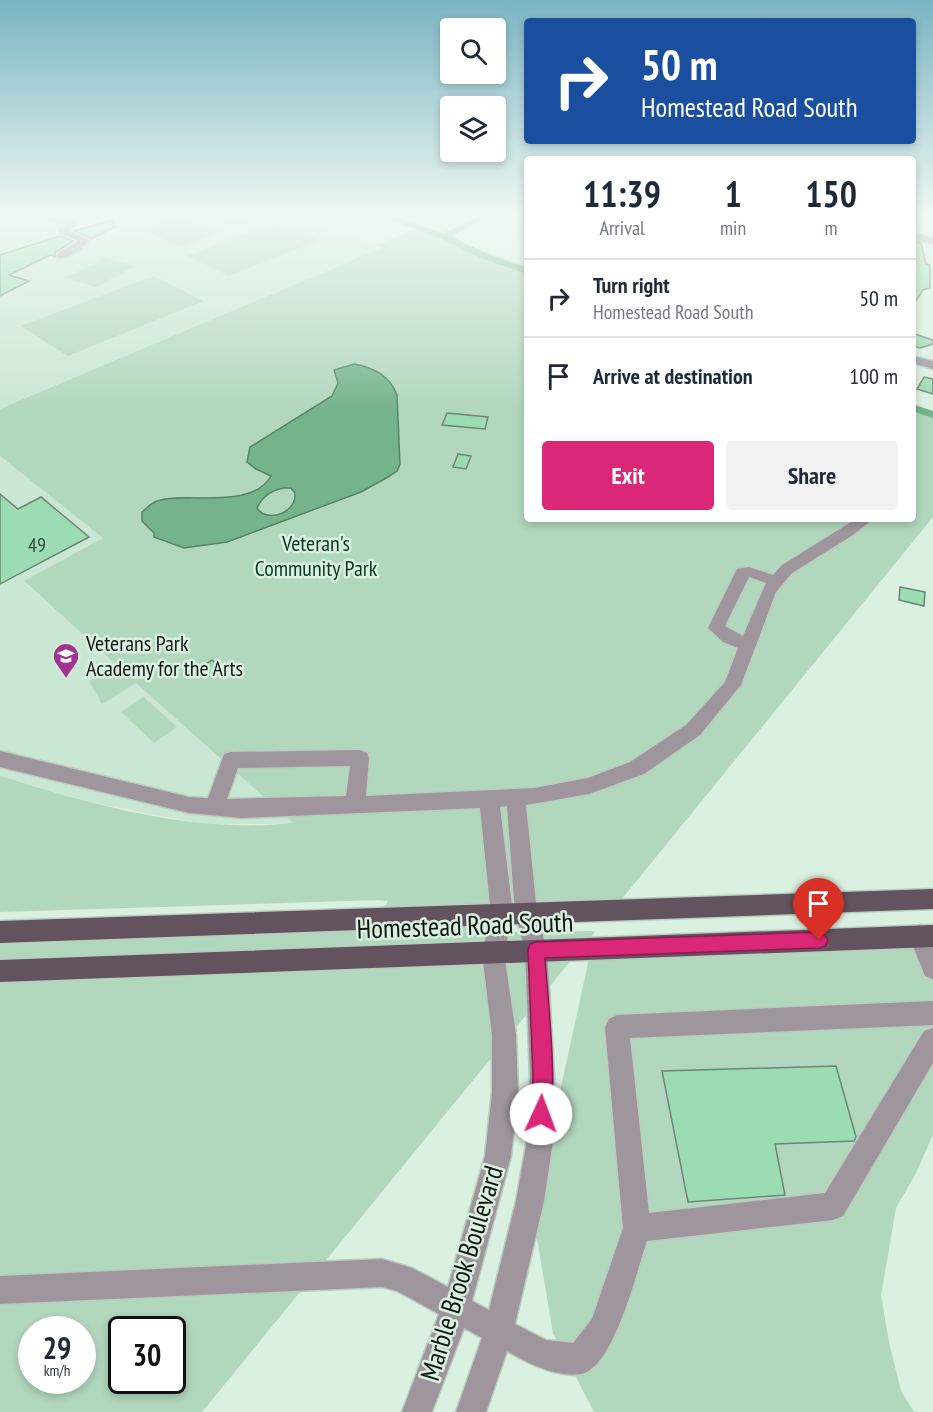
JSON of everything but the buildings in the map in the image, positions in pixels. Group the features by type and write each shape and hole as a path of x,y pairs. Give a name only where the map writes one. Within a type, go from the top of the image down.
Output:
{"main road":[{"name":"Homestead Road South","path":"0,932 933,899"},
{"name":"Homestead Road South","path":"0,971 927,936"}],"street":[{"path":"916,360 933,365"},
{"path":"0,759 189,805 241,809 489,800 589,786 637,768 693,730 732,685 764,601 776,581 787,569 862,522"},
{"path":"749,645 729,639 716,628 743,573 749,572 776,581"},
{"path":"215,806 231,760 360,758 355,805"},
{"name":"Marble Brook Boulevard","path":"471,1412 499,1330 530,1201 541,1134 542,1076 536,950 526,913 516,798"},
{"path":"489,800 502,914 493,953"},
{"path":"927,936 933,968"},
{"name":"Marble Brook Boulevard","path":"417,1412 456,1306 498,1156 505,1093 504,1035 493,953"},
{"path":"0,1290 382,1273 402,1278 543,1355 580,1359 604,1328 637,1228 617,1027 933,1013"},
{"path":"637,1228 832,1206 933,1040"}],"shaded area":[{"path":"0,279 307,279 0,409"},
{"path":"354,364 362,366 381,374 394,388 397,395 400,464 397,471 361,492 227,542 184,548 154,537 154,533 142,521 142,512 155,502 170,498 234,497 262,487 271,476 247,462 250,447 332,396 338,383 334,370","holes":["291,488 295,493 294,500 291,506 281,514 268,515 257,508 265,497 275,490"]},
{"name":"Veterans Park Academy for the Arts","path":"0,456 103,538 24,582 294,824 202,824 73,799 0,776"}],"green space":[{"path":"68,279 111,279 96,287"},
{"path":"146,279 160,279 203,301 68,356 21,326"},
{"name":"Veteran's Community Park","path":"308,279 524,279 524,522 916,522 916,406 933,412 933,517 621,900 379,908 385,906 388,901 379,900 0,912 0,776 108,807 182,821 256,825 293,823 136,683 102,704 89,681 114,666 122,670 24,581 103,538 0,456 0,409"},
{"path":"144,697 177,727 154,743 121,712"},
{"path":"508,924 510,932 595,931 590,938 0,961 0,943"},
{"path":"933,947 933,1135 915,1175 896,1208 881,1295 901,1391 914,1412 594,1412 553,1333 533,1215 589,959"},
{"path":"572,959 202,1412 0,1412 0,983"}],"waterway":[{"path":"916,409 933,415"}],"place":[{"name":"Veterans Park Academy for the Arts","path":"66,679"}],"route":[{"path":"541,1114 542,1076 536,950 819,940"}]}
